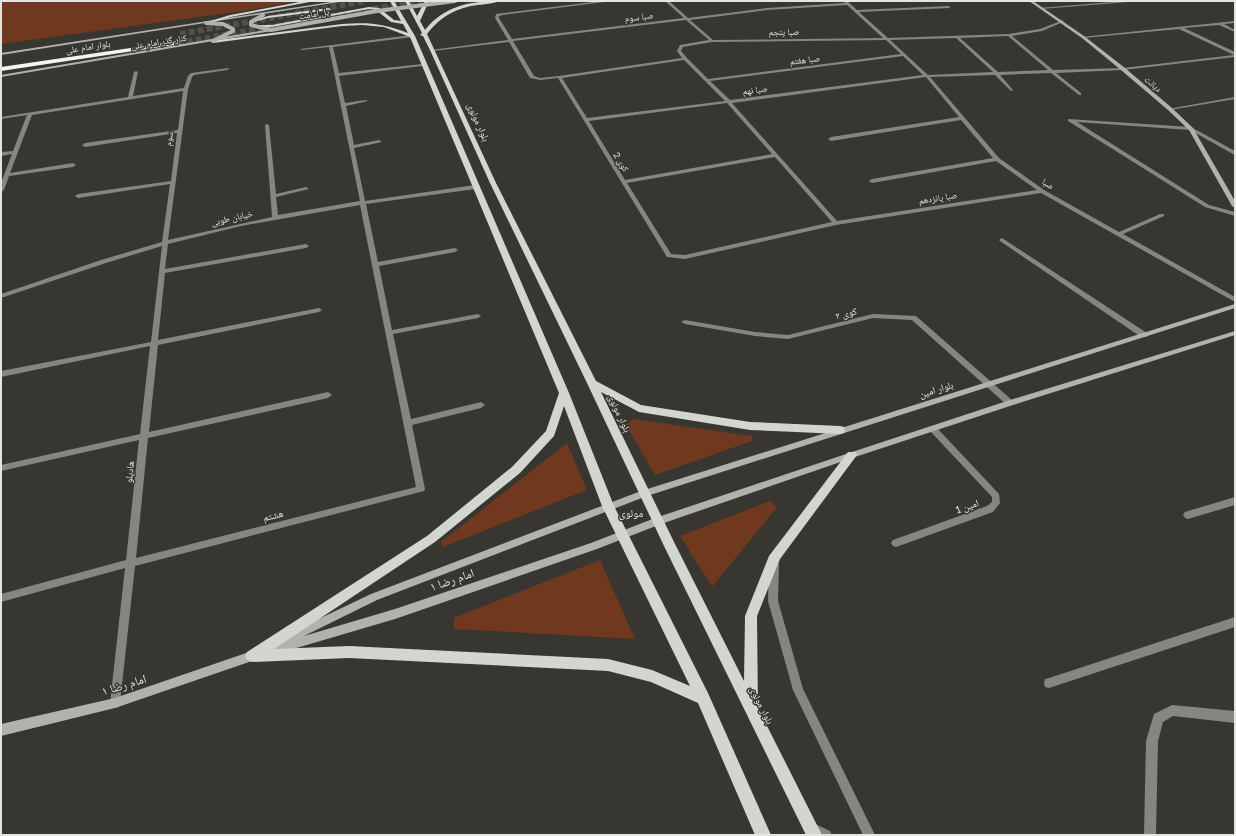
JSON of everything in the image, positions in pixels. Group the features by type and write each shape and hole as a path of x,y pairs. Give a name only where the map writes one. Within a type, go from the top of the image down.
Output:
{"highway":[{"name":"بلوار امام علی","path":"1,69 178,43"},
{"path":"1,62 32,57"}],"main road":[{"path":"206,23 230,16 313,1"},
{"name":"پل امامت","path":"263,15 344,1"},
{"path":"392,1 412,36 422,64 564,392 608,506 703,698 763,835"},
{"name":"بلوار مولوی","path":"407,1 433,50 493,183 592,383 644,493 812,831"},
{"path":"418,21 423,7 428,1"},
{"name":"پل امامت","path":"271,30 376,11 455,1"},
{"path":"424,35 431,23 440,15 450,10 497,1"},
{"name":"دیانت","path":"1031,1 1083,36 1123,68 1191,129 1235,206"},
{"path":"252,24 268,17 369,3"},
{"path":"252,24 272,26 369,8 377,9 393,20 405,23"},
{"path":"252,24 263,15"},
{"name":"کنار گذر امام علی","path":"1,54 263,15"},
{"path":"206,23 223,24 233,29 227,35 214,41"},
{"path":"252,24 271,30"},
{"path":"214,41 342,25 362,24 385,26 412,36"},
{"name":"کنار گذر امام علی","path":"1,76 214,41 271,30"},
{"name":"بلوار امین","path":"644,493 1235,306"},
{"path":"658,521 1010,403 1235,334"},
{"path":"592,383 639,408 750,426 840,430"},
{"path":"252,656 431,539 516,470 550,433 564,392"},
{"path":"751,710 751,616 775,556 852,456"},
{"name":"امام رضا ۱","path":"252,656 374,597 644,493"},
{"name":"امام رضا ۱","path":"1,730 115,703 252,656 394,614 622,536 658,521"},
{"path":"252,656 349,652 608,665 652,676 703,698"}],"street":[{"path":"610,1 498,15 498,18 532,77 540,79 685,59 729,102 836,223"},
{"path":"667,1 712,41"},
{"path":"1041,8 1139,1"},
{"name":"صبا سوم","path":"433,50 767,9 847,2"},
{"name":"صبا","path":"847,2 927,76 996,159 1042,191 1235,300"},
{"path":"856,11 949,7"},
{"name":"صبا پنجم","path":"685,59 679,51 680,46 712,41 887,39 1010,35 1041,30 1062,22"},
{"path":"1083,36 1235,22"},
{"path":"1219,24 1235,31"},
{"path":"1177,27 1235,55"},
{"path":"1010,35 1079,94"},
{"path":"302,49 412,36"},
{"path":"957,37 996,73 1011,90"},
{"path":"331,46 407,423 481,405"},
{"name":"صبا هفتم","path":"707,80 905,55"},
{"name":"صبا نهم","path":"585,120 927,76 1123,68 1235,55"},
{"path":"336,75 422,64"},
{"name":"سوم","path":"165,243 186,89 190,76 193,74 227,69"},
{"path":"130,98 136,72"},
{"name":"کوی 2","path":"558,77 669,256 685,256 836,223"},
{"path":"1,118 186,89"},
{"path":"1170,109 1235,98"},
{"path":"343,105 366,101"},
{"path":"1,190 30,113"},
{"path":"832,139 962,118"},
{"path":"1235,153 1191,129 1070,120 1207,206 1235,214"},
{"path":"266,125 275,217"},
{"path":"85,145 180,131"},
{"path":"351,147 379,142"},
{"path":"1,154 15,152"},
{"path":"623,182 776,155"},
{"path":"872,181 996,159"},
{"path":"6,175 73,165"},
{"path":"78,196 173,182"},
{"name":"خیابان طوبی","path":"1,296 165,243 275,217 362,202 475,187"},
{"path":"273,196 306,189"},
{"name":"صبا پانزدهم","path":"836,223 1042,191"},
{"path":"1119,234 1162,215"},
{"path":"1002,240 1144,335"},
{"name":"هادیلو","path":"115,703 165,243"},
{"path":"162,272 306,246"},
{"path":"375,265 455,250"},
{"path":"1,374 319,310"},
{"path":"389,333 478,316"},
{"name":"کوی ۲","path":"685,322 755,334 788,337 873,316 914,318 1010,403"},
{"path":"1,468 328,395"},
{"name":"هشتم","path":"1,598 130,563 421,489 407,423"},
{"name":"امین 1","path":"896,543 990,509 996,503 996,496 933,429"},
{"path":"1188,515 1235,501"},
{"path":"775,556 773,601 798,690 869,835"},
{"path":"1049,683 1235,622"},
{"path":"1150,835 1152,741 1158,718 1172,710 1235,717"},
{"path":"812,831 826,835"}],"shaded area":[{"path":"1,1 299,1 243,11 1,44"},
{"path":"633,419 752,436 752,441 655,475 626,425"},
{"path":"567,443 587,490 443,547 441,542"},
{"path":"770,501 777,507 712,587 680,536"},
{"path":"600,560 635,639 454,629 454,618"}],"tunnel":[{"path":"180,34 366,1"},
{"path":"178,43 402,4 431,1"}],"district":[{"name":"مولوی","path":"631,513"}]}
